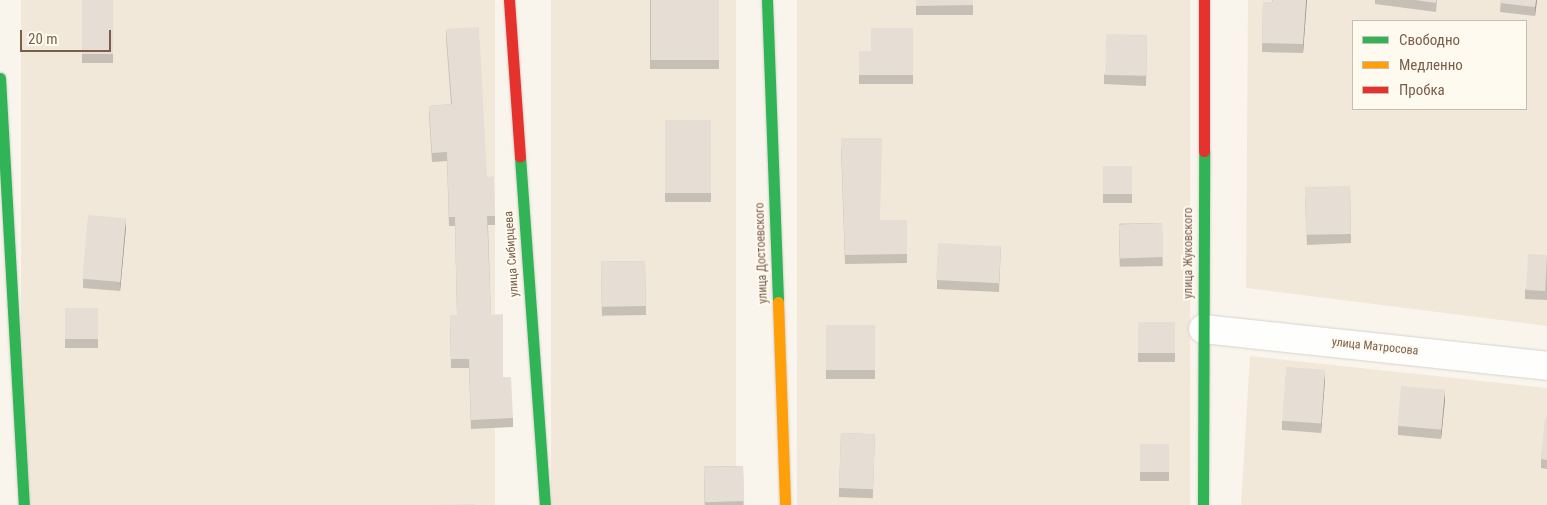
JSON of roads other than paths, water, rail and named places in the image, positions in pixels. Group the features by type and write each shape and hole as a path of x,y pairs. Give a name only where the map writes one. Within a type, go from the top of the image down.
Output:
{"street":[{"name":"улица Сибирцева","path":"508,0 545,505"},
{"name":"улица Достоевского","path":"767,0 785,505"},
{"name":"улица Жуковского","path":"1203,505 1204,0"},
{"path":"0,78 24,505"},
{"name":"улица Матросова","path":"1203,329 1547,366"}]}
